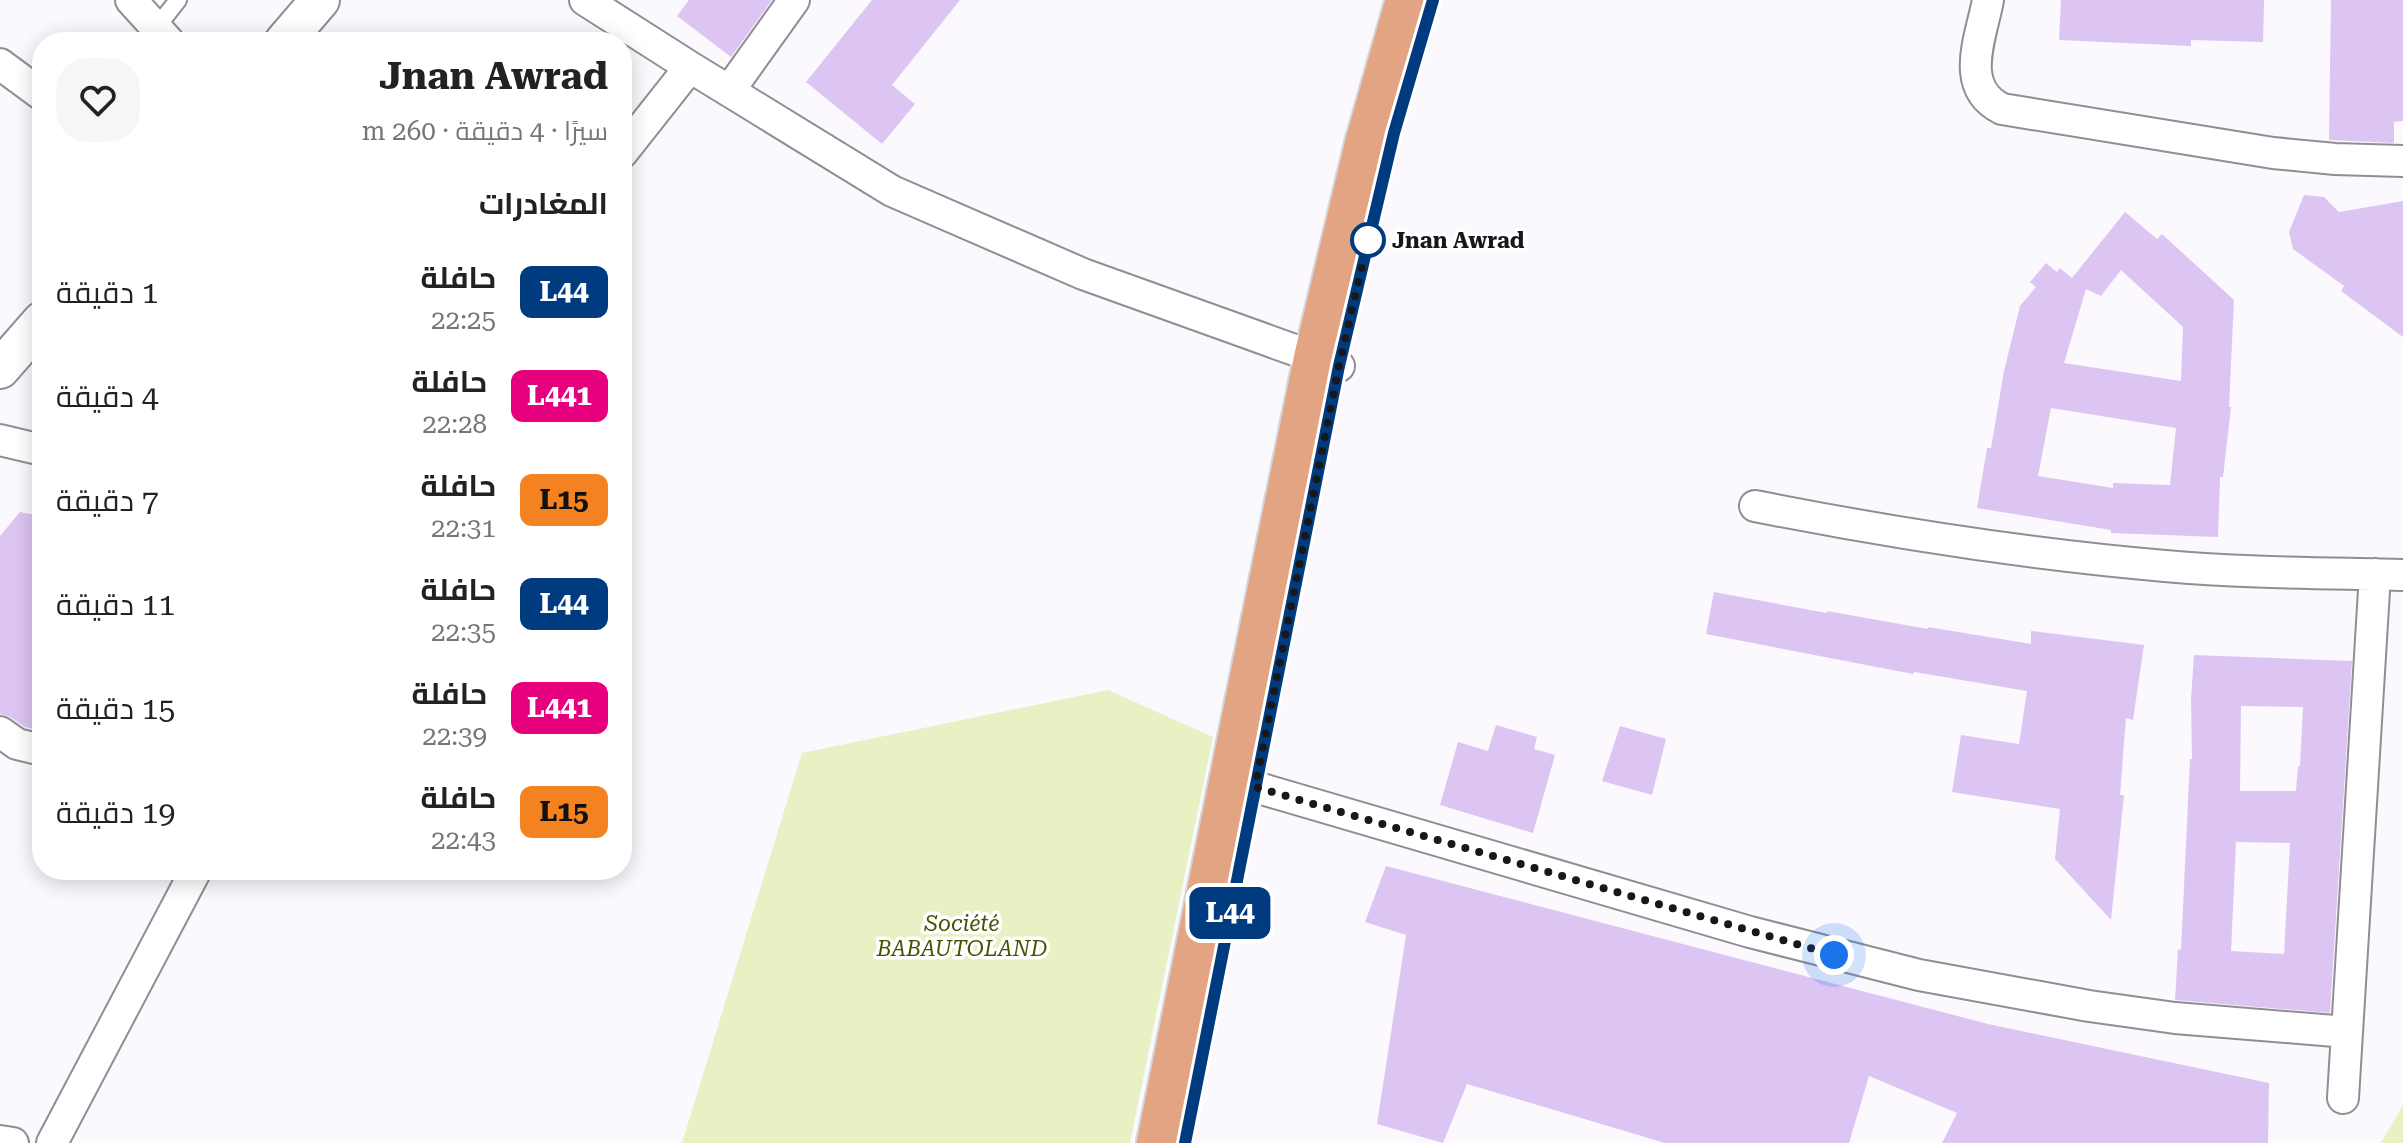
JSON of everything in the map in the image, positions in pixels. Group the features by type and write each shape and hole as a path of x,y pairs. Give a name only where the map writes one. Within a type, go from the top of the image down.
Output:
{"main road":[{"path":"1185,1143 1255,787 1328,362 1337,263 1408,0"},
{"path":"1159,1143 1328,362 1433,0"}],"street":[{"path":"131,0 159,32"},
{"path":"293,32 320,0"},
{"path":"585,0 892,191 1083,274 1328,362"},
{"path":"729,91 794,0"},
{"path":"1988,0 1975,76 1984,97 2002,109 2273,153 2403,161"},
{"path":"0,64 32,88"},
{"path":"632,140 690,67"},
{"path":"1,369 32,333"},
{"path":"0,440 32,448"},
{"path":"1755,506 1960,543 2064,556 2256,572 2389,575 2343,1098"},
{"path":"0,732 17,744 32,748"},
{"path":"1255,787 1750,932 1919,975 2118,1010 2347,1032"},
{"path":"52,1143 191,880"},
{"path":"0,1141 13,1143"}],"lane":[{"path":"163,32 178,0"}],"green space":[{"name":"Société BABAUTOLAND","path":"1108,690 1213,737 1130,1143 682,1143 802,753"},
{"path":"2403,1105 2403,1143 2381,1143"}],"building":[{"path":"689,0 772,0 731,57 677,16"},
{"path":"872,0 960,0 892,85 915,104 882,144 806,82"},
{"path":"2061,0 2264,0 2263,42 2191,40 2191,46 2059,40"},
{"path":"2331,0 2403,0 2403,121 2394,122 2394,143 2329,140"},
{"path":"2304,195 2324,197 2339,212 2403,201 2403,337 2341,291 2344,286 2293,249 2289,232"},
{"path":"2125,212 2157,239 2162,234 2234,300 2231,407 2223,477 2220,477 2218,537 2111,533 2111,530 1977,508 1987,448 1991,448 2004,371 2020,306 2036,287 2030,282 2046,263 2057,272 2060,268 2072,278","holes":["2121,270 2183,327 2181,381 2064,363 2086,289 2101,296","2051,408 2176,428 2170,485 2113,483 2113,488 2038,476"]},
{"path":"20,512 32,514 32,729 0,714 0,536"},
{"path":"1714,592 1827,613 2031,644 2031,631 2144,645 2133,720 2126,718 2120,795 2124,795 2111,920 2055,859 2060,809 1952,792 1961,735 2019,744 2027,691 1913,674 1706,634"},
{"path":"2194,655 2352,661 2330,1013 2175,1000 2178,949 2181,950 2192,759","holes":["2241,706 2303,707 2296,791 2240,791","2236,842 2290,843 2284,954 2231,951"]},
{"path":"1496,725 1537,737 1534,749 1555,755 1533,833 1440,805 1458,742 1488,751"},
{"path":"1620,726 1666,739 1652,795 1602,781"},
{"path":"1386,866 1988,1024 2269,1083 2268,1143 1942,1143 1957,1113 1869,1076 1849,1143 1665,1143 1467,1084 1443,1143 1377,1124 1406,935 1365,922"}],"bus line":[{"name":"L44","path":"1185,1143 1339,366 1394,133 1433,0"}],"place":[{"name":"Jnan Awrad","path":"1368,240"}],"route":[{"path":"1368,240 1339,366 1255,787 1834,955"}]}
